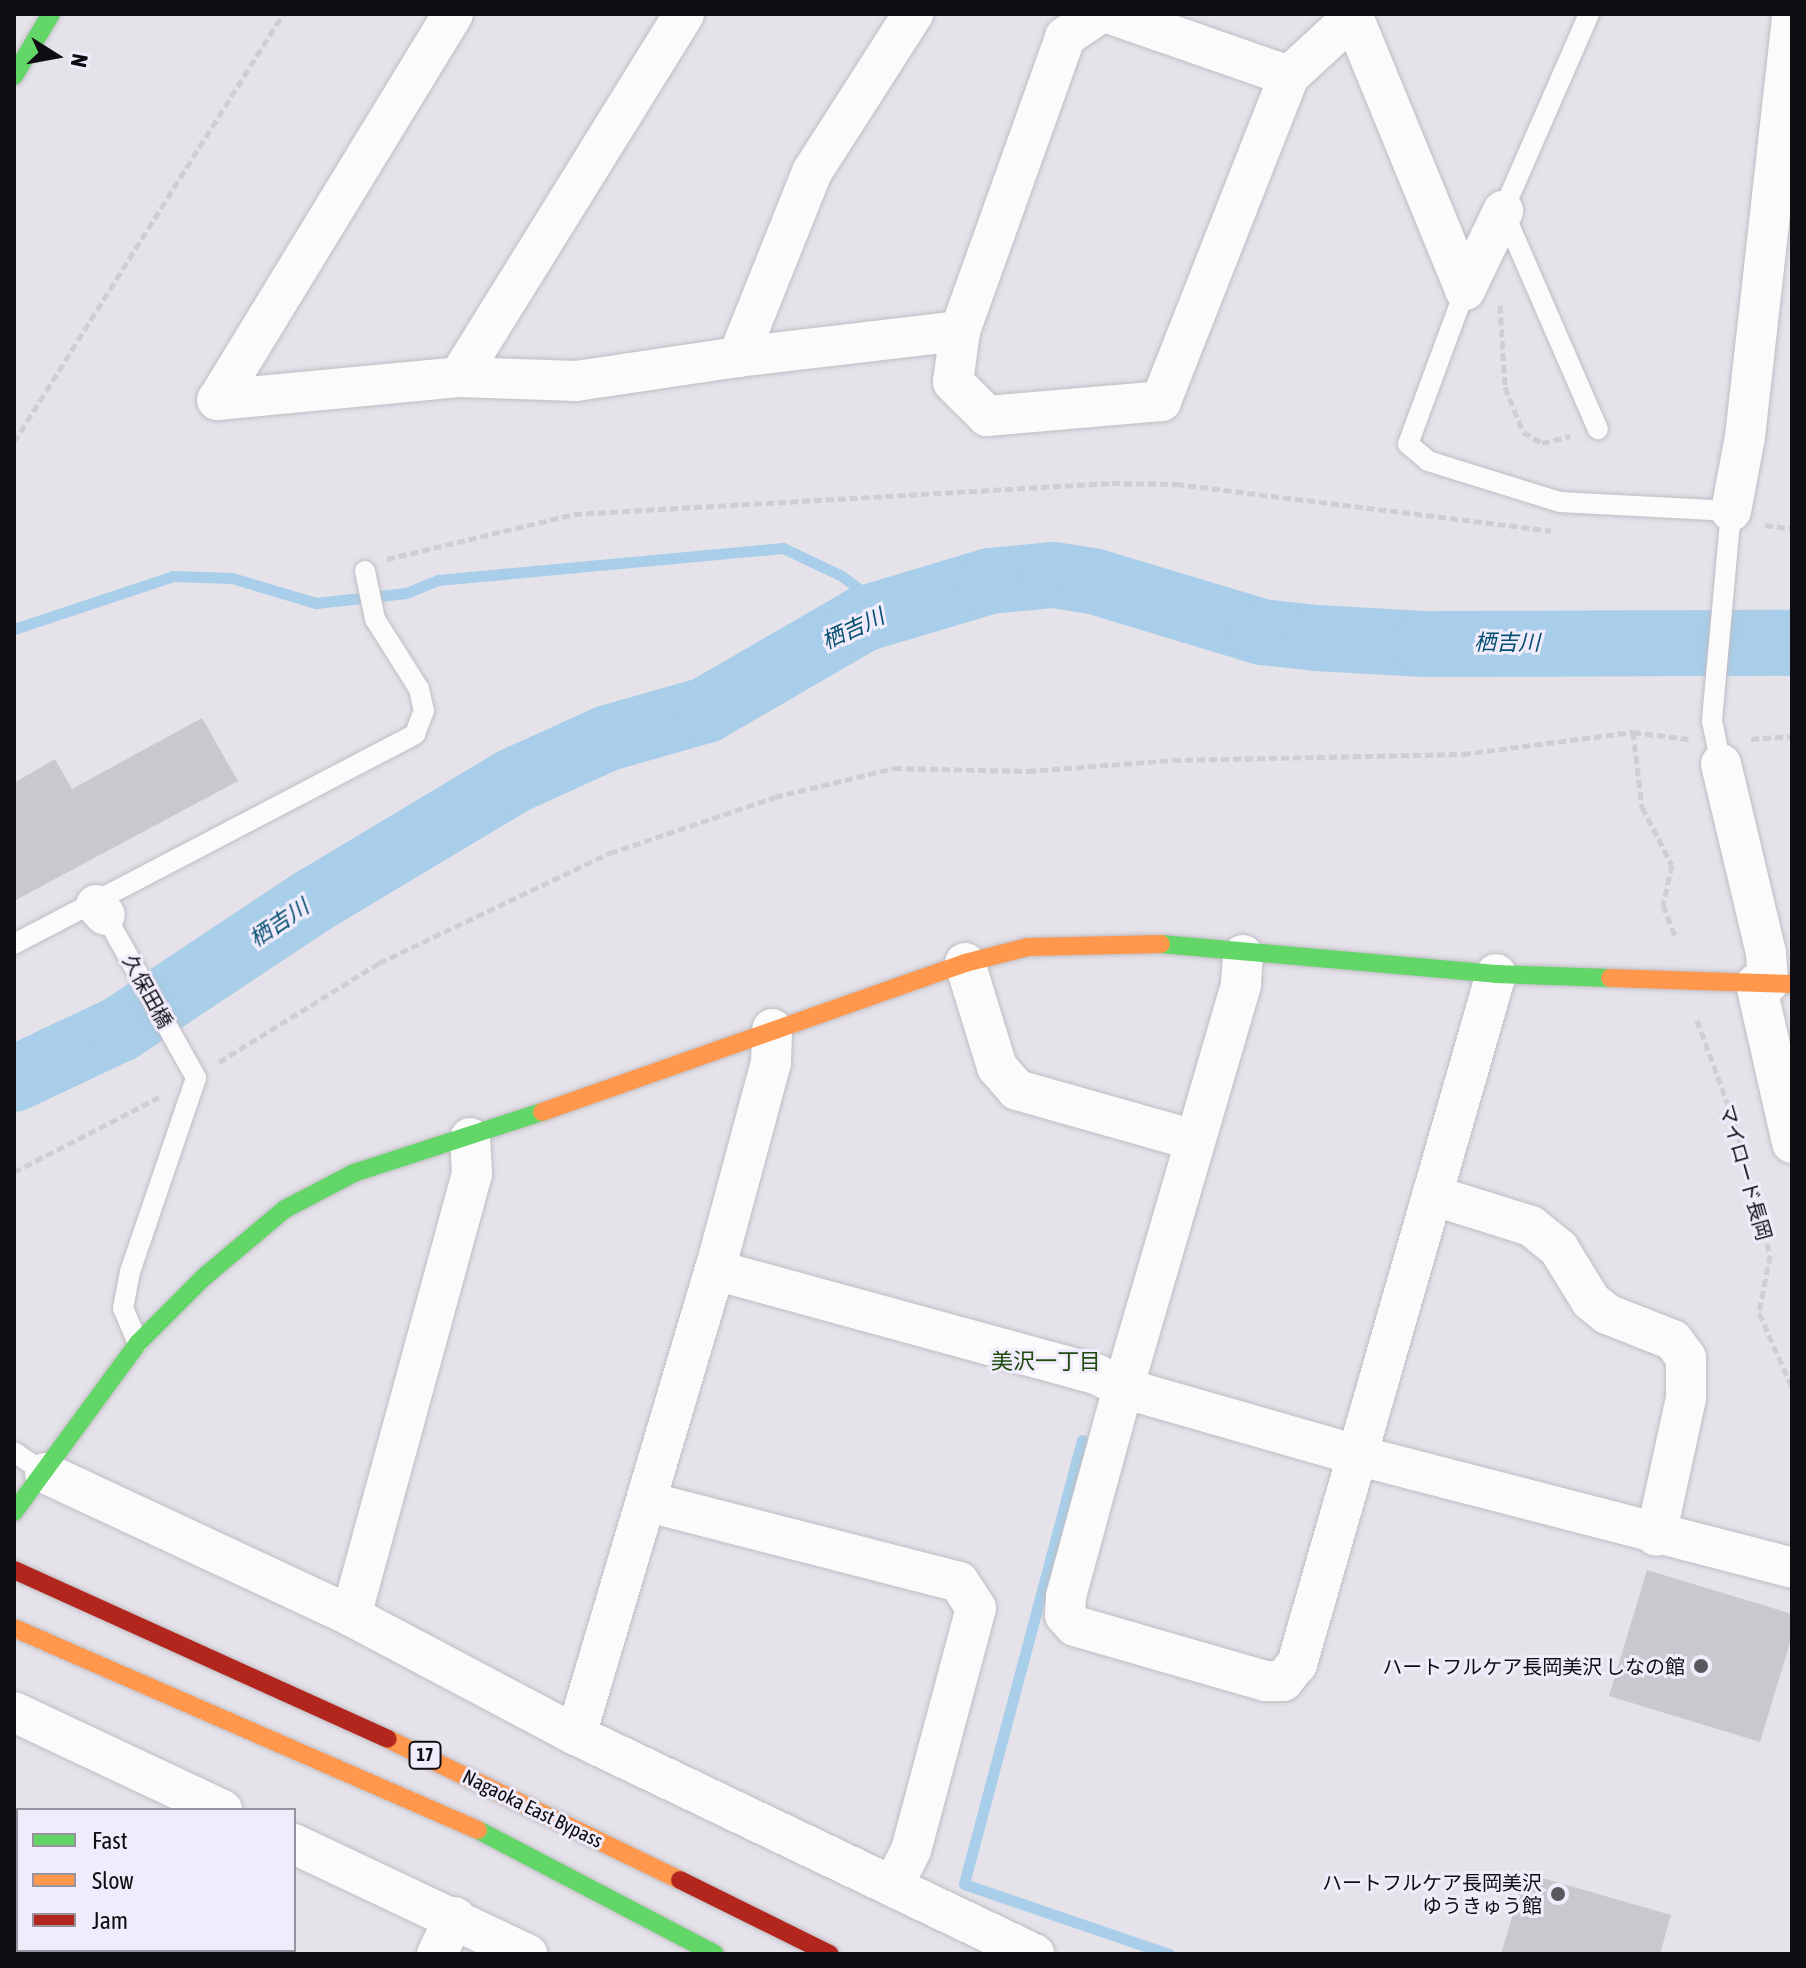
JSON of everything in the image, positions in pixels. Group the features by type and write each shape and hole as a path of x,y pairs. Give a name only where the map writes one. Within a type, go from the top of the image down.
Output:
{"main road":[{"path":"14,76 51,14"},
{"path":"14,1512 30,1463 138,1343 204,1277 285,1209 354,1173 470,1138 965,963 1028,947 1103,942 1170,944 1243,955 1496,974 1772,984"},
{"name":"Nagaoka East Bypass","path":"14,1570 446,1765 830,1954"},
{"name":"17","path":"14,1628 500,1839 715,1954"},
{"name":"17","path":"276,1744 542,1887"}],"street":[{"path":"453,14 217,400 459,377 576,381 738,357 960,331"},
{"path":"459,377 684,14"},
{"path":"738,357 812,172 913,14"},
{"path":"1099,14 1065,37 960,331 953,382 987,416 1161,401 1289,76 1353,16 1465,290"},
{"path":"1111,14 1289,76"},
{"path":"1728,527 1745,437 1792,17"},
{"path":"1465,290 1503,211"},
{"path":"1721,748 1772,984 1792,1143"},
{"path":"1243,955 1241,985 1123,1388 1066,1596 1065,1615 1075,1626 1266,1681 1283,1681 1297,1664 1496,974"},
{"path":"965,963 997,1067 1017,1090 1194,1140"},
{"path":"576,1735 715,1270 771,1062 772,1029"},
{"path":"351,1616 472,1174 470,1138"},
{"path":"1432,1195 1531,1226 1559,1249 1591,1301 1607,1314 1673,1340 1686,1358 1686,1398 1656,1536"},
{"path":"715,1270 1096,1374 1123,1388 1356,1455 1656,1536 1792,1568"},
{"path":"30,1463 351,1616 576,1735 1034,1954"},
{"path":"648,1502 959,1582 976,1608 911,1850 893,1886"},
{"path":"14,1712 218,1808"},
{"path":"296,1845 455,1917 527,1954"},
{"path":"437,1954 455,1917"}],"lane":[{"path":"1589,14 1503,211 1598,429"},
{"path":"1465,290 1408,444 1428,461 1560,502 1728,527 1712,721 1721,748"},
{"path":"14,944 101,910 415,734 424,711 419,689 375,619 365,571"},
{"name":"久保田橋","path":"101,910 193,1072"},
{"path":"138,1343 123,1308 130,1272 193,1072"}],"path":[{"path":"14,442 283,14"},
{"path":"365,571 401,552 574,514 1112,483 1176,484 1530,532 1561,531"},
{"path":"1633,732 1636,780 1642,807 1672,865 1663,905 1681,954"},
{"path":"14,1172 193,1072 332,989 488,908 610,853 775,797 894,768 1028,771 1173,760 1463,754 1633,732 1721,748 1792,736"},
{"name":"マイロード長岡","path":"1695,1015 1736,1127 1770,1255 1759,1313 1792,1387"}],"building":[{"path":"202,718 238,781 14,901 14,783 55,759 72,789"},
{"name":"ハートフルケア長岡美沢 しなの館","path":"1647,1570 1792,1614 1792,1636 1760,1742 1609,1696"},
{"name":"ハートフルケア長岡美沢 ゆうきゅう館","path":"1525,1873 1671,1915 1660,1954 1501,1954"}],"waterway":[{"path":"14,629 173,576 232,578 316,603 406,593 438,580 783,548 842,576 876,602 907,610"},
{"name":"栖吉川","path":"14,1079 120,1029 316,899 513,781 608,738 706,710 863,619 990,581 1054,575 1093,581 1262,632 1317,638 1426,644 1792,643"},
{"path":"1082,1440 964,1884 1169,1954"}],"traffic: fast":[{"path":"14,76 51,14"},
{"path":"1161,944 1496,974 1610,978"},
{"path":"14,1512 138,1343 204,1277 285,1209 354,1173 542,1112"},
{"path":"478,1830 715,1954"}],"traffic: slow":[{"path":"542,1112 965,963 1028,947 1161,944"},
{"path":"1610,978 1792,984"},
{"path":"14,1628 478,1830"},
{"path":"388,1739 680,1880"}],"traffic: jam":[{"path":"14,1570 388,1739"},
{"path":"680,1880 830,1954"}],"place":[{"name":"ハートフルケア長岡美沢 しなの館","path":"1701,1666"},
{"name":"ハートフルケア長岡美沢 ゆうきゅう館","path":"1558,1894"}],"district":[{"name":"美沢一丁目","path":"1046,1362"}]}
